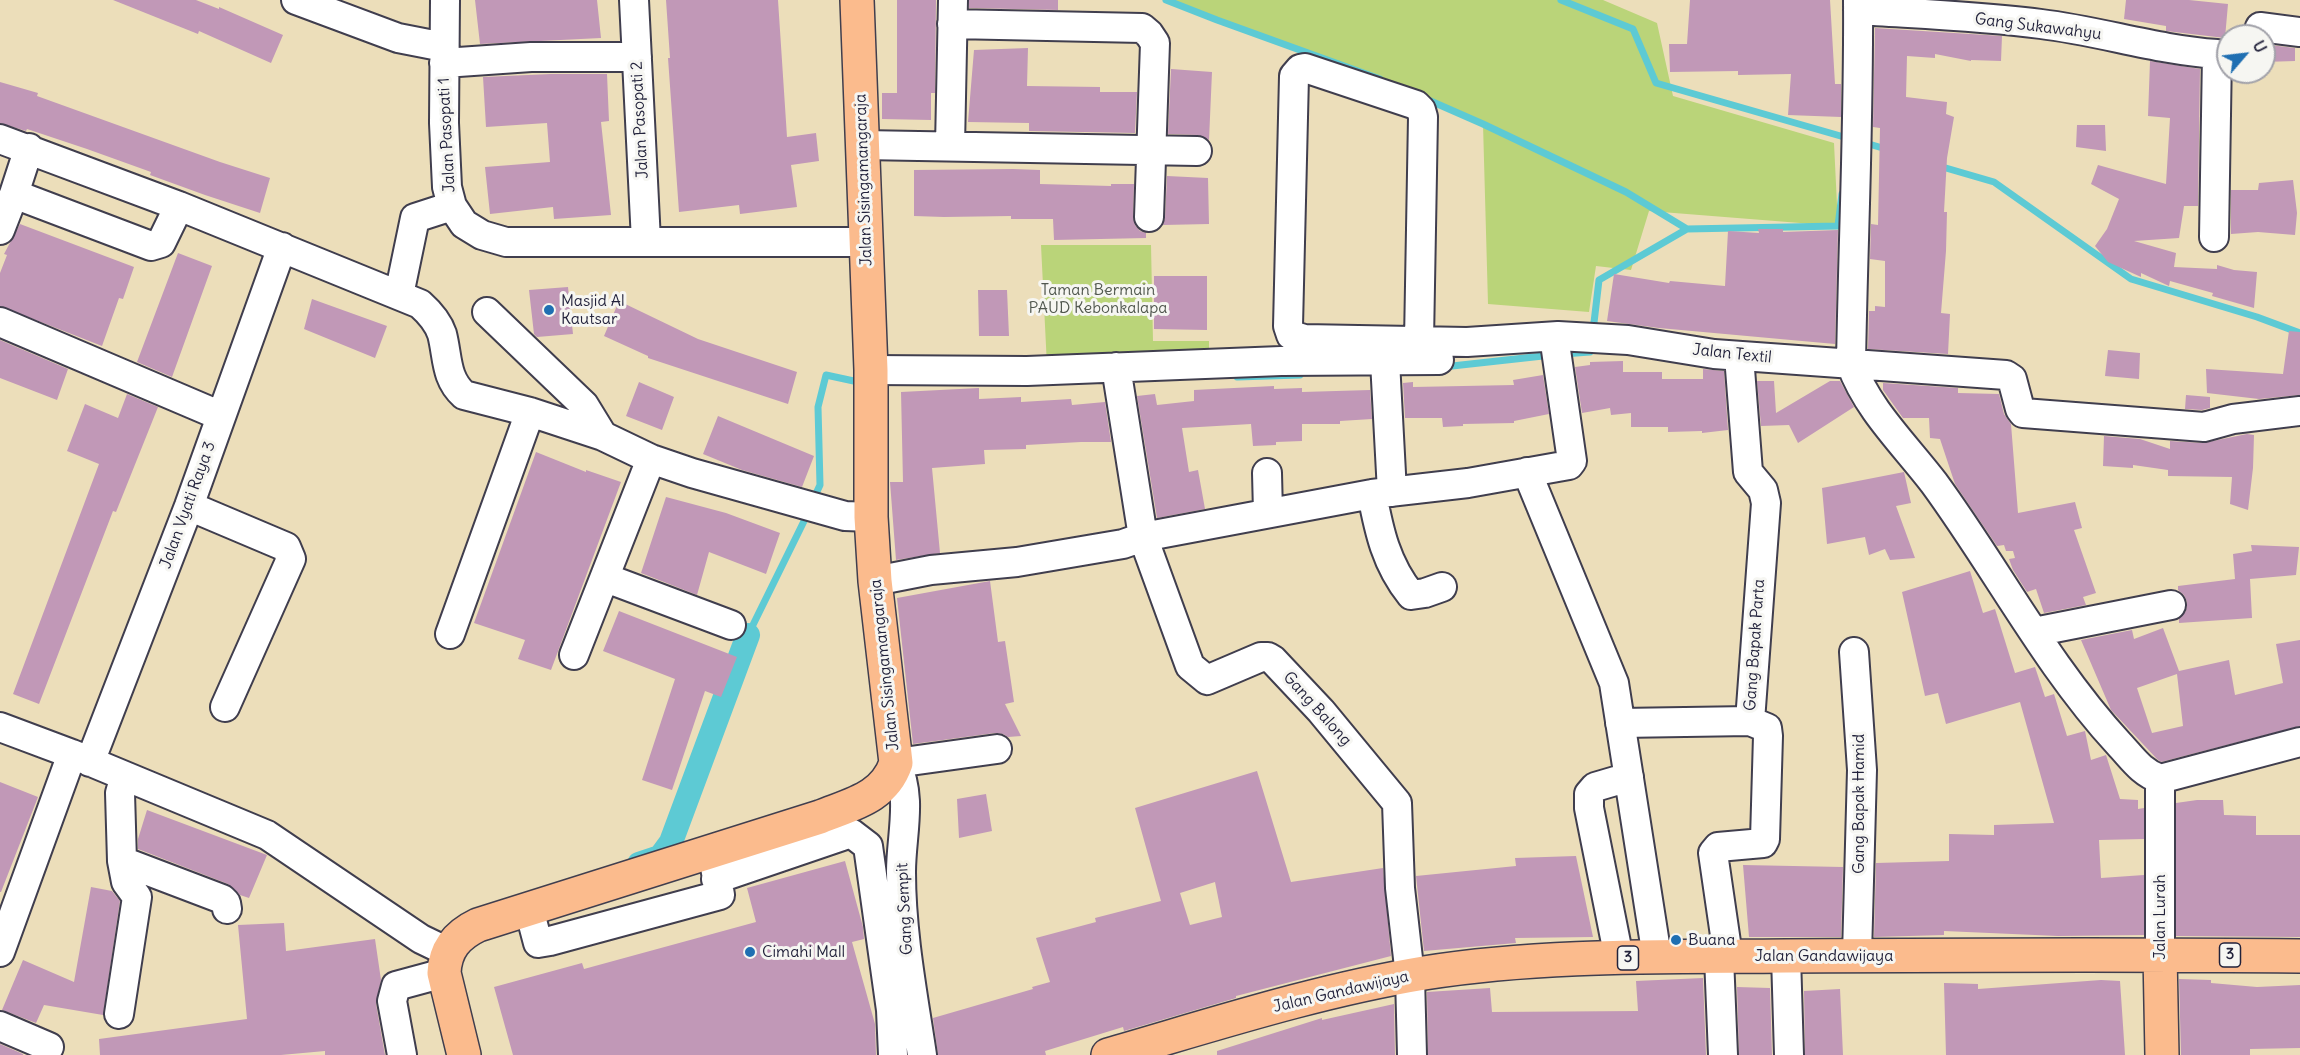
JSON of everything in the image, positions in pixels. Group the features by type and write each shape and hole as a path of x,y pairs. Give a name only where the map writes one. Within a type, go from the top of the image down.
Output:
{"main road":[{"name":"Jalan Sisingamangaraja","path":"446,963 464,932 478,925 529,909 713,865 872,795 883,788 891,777 896,763 875,581 858,517 871,382 857,0"},
{"name":"Jalan Gandawijaya","path":"1108,1055 1342,989 1484,965 1619,958 1724,956 2160,954 2300,956"},
{"name":"Jalan Lurah","path":"2160,954 2162,1055"},
{"path":"446,963 464,1055"}],"street":[{"path":"296,0 444,55 637,57"},
{"name":"Jalan Pasopati 1","path":"446,0 444,55 447,187 452,206 464,224 482,235 506,242 866,242"},
{"name":"Jalan Pasopati 2","path":"634,0 646,241"},
{"path":"1858,5 1858,122 1851,364 1857,381 1871,403 1934,483 2034,632 2099,722 2146,773 2160,779 2300,742"},
{"name":"Gang Sukawahyu","path":"1858,5 2042,24 2116,36 2161,48 2216,52"},
{"path":"950,146 953,12 1142,27 1155,43 1149,217"},
{"path":"2276,29 2300,32"},
{"path":"1419,340 1423,117 1421,110 1416,105 1305,68 1300,69 1294,76 1288,326 1291,335 1304,339 1467,342 1558,336 1614,340"},
{"path":"2214,237 2221,84"},
{"path":"0,138 179,206 420,303 430,312 441,333 447,367 456,388 464,395 530,412 603,436 651,459 799,504 858,517"},
{"path":"863,145 1197,151"},
{"path":"0,230 29,148"},
{"path":"14,194 151,246 161,243 179,206"},
{"path":"399,295 415,218 452,206"},
{"name":"Jalan Vyati Raya 3","path":"0,952 189,506 282,247"},
{"path":"487,312 584,405 603,436"},
{"path":"0,322 221,416"},
{"name":"Jalan Textil","path":"1614,340 1628,339 1714,354 2006,375 2012,379 2023,413 2204,427 2233,419 2300,411"},
{"path":"871,382 1027,371 1281,361 1473,361 1594,345 1614,340"},
{"path":"875,581 931,570 1017,561 1123,544 1143,537 1268,513 1382,493 1468,483 1569,465 1572,462 1556,350"},
{"name":"Gang Bapak Parta","path":"1724,956 1713,853 1718,847 1762,843 1765,833 1768,736 1764,726 1750,721 1766,503 1763,490 1748,472 1739,356"},
{"path":"1385,361 1381,539 1401,582 1411,595 1425,593 1442,586"},
{"path":"1116,367 1143,537"},
{"path":"450,634 530,412"},
{"path":"574,655 651,459"},
{"path":"1267,472 1268,513"},
{"path":"1527,472 1614,683 1657,957"},
{"path":"189,506 286,547 291,559 225,707"},
{"name":"Gang Balong","path":"1143,537 1190,666 1207,680 1261,657 1273,660 1321,711 1397,803 1400,888 1410,976"},
{"path":"606,578 731,625"},
{"path":"2034,632 2171,605"},
{"name":"Gang Bapak Hamid","path":"1854,652 1862,770 1857,955"},
{"path":"1620,723 1750,721"},
{"path":"0,727 267,835 421,939 446,963 396,986 392,1001 402,1055"},
{"path":"896,763 997,749"},
{"name":"Gang Sempit","path":"896,763 903,783 905,807 901,872 907,953 922,1055"},
{"path":"119,1014 137,897 126,882 122,861 120,793 125,776"},
{"path":"1619,958 1589,808 1589,794 1594,787 1629,777"},
{"name":"Jalan Lurah","path":"2160,779 2160,954"},
{"path":"529,909 538,943 720,895 713,865 851,833 868,846 891,1010 893,1055"},
{"path":"122,861 222,899 227,909"},
{"path":"1723,1055 1724,956"},
{"path":"1786,956 1789,1055"},
{"path":"1410,976 1412,1055"},
{"path":"0,1026 49,1047"}],"green space":[{"path":"1166,0 1603,0 1657,23 1673,96 1834,143 1838,226 1649,211 1631,270 1596,266 1589,312 1488,304 1483,124 1365,72"},
{"name":"Taman Bermain PAUD Kebonkalapa","path":"1041,245 1151,245 1153,341 1209,341 1209,361 1047,366"}],"building":[{"path":"113,0 196,0 219,9 219,7 283,35 271,63 199,31 198,34"},
{"path":"475,0 597,0 601,38 480,44"},
{"path":"666,0 778,0 787,137 816,133 819,161 791,165 797,207 740,214 739,205 679,212"},
{"path":"897,0 936,0 935,93 931,93 931,120 882,119 882,93 897,93"},
{"path":"969,0 1058,0 1058,10 969,8"},
{"path":"1690,0 1830,0 1835,84 1841,84 1841,117 1788,115 1791,74 1738,75 1738,71 1670,72 1669,44 1687,44"},
{"path":"2126,0 2189,0 2228,4 2226,24 2216,24 2216,37 2166,31 2166,26 2124,19"},
{"path":"1875,28 2002,36 2001,61 1971,61 1935,54 1935,58 1907,56 1906,97 1947,102 1946,114 1954,117 1947,158 1944,212 1947,212 1946,251 1941,313 1950,314 1948,354 1868,349 1869,311 1875,311 1875,306 1885,307 1885,261 1870,259 1871,224 1878,225 1880,128 1873,127"},
{"path":"2276,46 2295,48 2295,61 2276,62"},
{"path":"1028,48 1027,86 1100,87 1100,92 1137,92 1135,133 1029,131 1029,123 968,122 974,50"},
{"path":"2150,61 2200,69 2198,206 2184,206 2179,238 2134,241 2176,253 2174,267 2217,269 2217,265 2234,270 2257,272 2254,308 2170,281 2169,286 2141,273 2141,277 2108,262 2095,246 2107,229 2119,199 2091,184 2098,165 2166,184 2170,118 2148,116"},
{"path":"1171,69 1212,72 1209,140 1198,135 1168,134"},
{"path":"607,74 609,121 601,122 611,215 554,219 553,207 490,214 485,167 550,162 547,123 486,127 483,77"},
{"path":"0,82 38,93 37,96 270,178 260,213 150,175 151,172 87,149 27,129 26,131 0,123"},
{"path":"2077,125 2105,125 2106,151 2076,147"},
{"path":"914,170 1040,170 1040,184 1111,186 1111,184 1134,184 1133,217 1135,225 1140,231 1146,233 1146,238 1054,240 1053,219 1011,219 1011,216 914,216"},
{"path":"1167,176 1208,178 1209,224 1163,225"},
{"path":"2293,180 2297,213 2295,235 2258,232 2231,234 2231,190 2258,190 2259,183"},
{"path":"20,224 134,267 123,299 119,298 102,346 0,306 0,273 7,255 4,254"},
{"path":"1758,229 1783,229 1783,232 1838,230 1835,344 1607,321 1614,274 1669,283 1670,281 1725,286 1728,231 1759,233"},
{"path":"178,253 212,266 172,377 137,362"},
{"path":"1154,276 1207,276 1207,330 1154,329"},
{"path":"568,287 573,334 537,337 534,334 529,290"},
{"path":"978,290 1007,290 1009,336 979,336"},
{"path":"312,299 387,326 375,358 304,329"},
{"path":"619,301 698,339 797,372 788,404 648,358 604,336"},
{"path":"2289,331 2300,332 2300,395 2259,399 2207,393 2206,369 2283,374"},
{"path":"0,340 68,369 57,400 0,378"},
{"path":"2108,350 2140,353 2139,379 2105,376"},
{"path":"1623,361 1623,372 1662,372 1662,379 1703,379 1703,369 1724,371 1728,430 1702,433 1702,431 1668,432 1668,427 1631,427 1631,413 1611,415 1610,408 1582,413 1575,367 1590,365 1590,362"},
{"path":"1543,375 1549,414 1514,421 1514,423 1463,424 1463,426 1443,427 1442,418 1405,418 1403,383 1413,382 1413,387 1514,385 1513,380"},
{"path":"1757,381 1774,381 1776,413 1830,381 1840,381 1854,407 1798,443 1789,425 1761,426"},
{"path":"639,382 674,397 662,430 626,416"},
{"path":"1883,383 1958,388 1958,393 1999,394 2004,414 2011,424 2018,513 2075,502 2082,528 2074,530 2096,593 2083,597 2086,605 2044,613 2036,589 2027,592 2013,570 2009,559 2015,558 2013,551 2006,551 2004,545 1997,546 1955,484 1940,439 1930,438 1929,418 1903,418 1883,390"},
{"path":"1274,386 1274,389 1302,388 1302,392 1370,390 1372,419 1340,421 1340,424 1302,424 1302,441 1276,442 1276,445 1253,446 1251,424 1182,428 1189,472 1198,470 1205,509 1157,518 1137,396 1155,394 1157,405 1194,401 1194,390"},
{"path":"979,388 979,399 1021,397 1021,402 1071,399 1072,405 1105,402 1111,442 1026,445 1026,449 984,450 985,464 932,468 940,553 896,560 890,482 903,482 901,392"},
{"path":"127,394 158,407 116,512 113,511 39,704 13,694 99,464 67,451 85,404 118,418"},
{"path":"2186,395 2210,397 2210,408 2185,409"},
{"path":"718,416 814,456 802,487 742,470 703,454"},
{"path":"2247,434 2254,435 2248,510 2230,504 2232,477 2168,476 2168,470 2133,465 2133,468 2103,466 2104,436 2140,439 2170,449 2170,441 2203,443"},
{"path":"536,452 586,472 586,470 621,482 551,670 518,659 525,640 474,623"},
{"path":"1904,472 1911,503 1896,506 1915,558 1890,560 1885,549 1869,555 1865,537 1827,544 1822,488"},
{"path":"666,497 726,513 780,533 766,574 709,552 697,595 641,573"},
{"path":"2251,545 2299,547 2296,575 2250,579 2252,618 2179,623 2179,619 2186,611 2187,602 2178,590 2178,586 2235,579 2233,554 2252,551"},
{"path":"1970,571 1983,613 1995,609 2015,673 2035,667 2045,697 2054,694 2067,736 2085,731 2091,760 2106,755 2120,799 2138,800 2138,809 2144,808 2144,839 2099,840 2101,878 2144,875 2144,935 2058,936 1944,931 1944,935 1874,937 1876,863 1949,861 1949,834 1994,835 1994,825 2054,823 2020,702 1946,724 1938,693 1925,696 1902,592"},
{"path":"990,581 998,642 1005,641 1014,702 1005,704 1021,736 1008,737 995,733 913,744 897,598"},
{"path":"619,611 737,657 721,697 705,691 672,790 642,780 675,679 603,651"},
{"path":"2163,628 2179,671 2229,660 2235,695 2283,683 2276,644 2300,640 2300,726 2161,762 2111,710 2081,640 2132,630 2134,639","holes":["2177,674 2183,726 2152,733 2137,688"]},
{"path":"1257,771 1291,882 1383,868 1391,956 1236,996 1236,998 1124,1031 1123,1027 1045,1051 1046,1055 938,1055 933,1018 1050,982 1036,938 1096,922 1095,918 1161,901 1135,808","holes":["1215,882 1222,917 1190,925 1180,893"]},
{"path":"0,782 38,797 1,892 0,892"},
{"path":"986,794 992,831 959,838 957,799"},
{"path":"2223,800 2224,815 2256,816 2256,835 2300,835 2300,937 2176,936 2176,803"},
{"path":"147,810 267,855 249,898 240,895 228,884 138,849 138,839"},
{"path":"1576,856 1593,937 1515,938 1516,943 1424,951 1416,876 1516,866 1515,858"},
{"name":"Cimahi Mall","path":"845,861 863,927 864,939 852,942 875,1024 876,1055 513,1055 494,987 582,963 584,969 756,922 747,888"},
{"path":"1743,865 1843,867 1841,937 1749,937"},
{"path":"91,887 112,891 120,901 103,1015 44,1005 36,1023 2,1010 23,960 74,982"},
{"path":"284,923 286,951 375,939 381,980 376,1004 385,1055 325,1055 325,1051 281,1055 100,1055 99,1039 247,1019 238,925"},
{"path":"1703,978 1706,1055 1428,1055 1427,992 1490,988 1492,1012 1638,1011 1636,981"},
{"path":"2179,979 2211,980 2211,983 2257,987 2300,985 2300,1048 2250,1049 2250,1055 2181,1055"},
{"path":"2101,980 2120,981 2125,1055 1946,1055 1944,983 1978,984 1978,989"},
{"path":"1737,987 1770,988 1772,1055 1739,1055"},
{"path":"1840,989 1843,1055 1805,1055 1804,991"},
{"path":"1394,1004 1395,1055 1217,1055 1217,1051 1322,1018 1322,1020"},
{"path":"0,1044 23,1054 23,1055 0,1055"}],"waterway":[{"path":"1166,0 1380,79"},
{"path":"1561,0 1633,29 1656,83 1851,139"},
{"path":"1426,99 1626,192 1687,229 1838,226 1842,194"},
{"path":"1862,142 1886,149"},
{"path":"1939,166 1994,182 2131,279 2257,317 2300,333"},
{"path":"1593,331 1599,280 1687,229"},
{"path":"1563,354 1590,352 1590,348"},
{"path":"1443,367 1552,355"},
{"path":"813,500 820,485 818,407 826,375 863,383"},
{"path":"1237,377 1300,375"},
{"path":"748,635 808,513"},
{"path":"639,864 660,857 671,842 748,635"}],"place":[{"name":"Masjid Al Kautsar","path":"549,310"},
{"name":"Buana","path":"1676,940"},
{"name":"Cimahi Mall","path":"750,952"}]}
